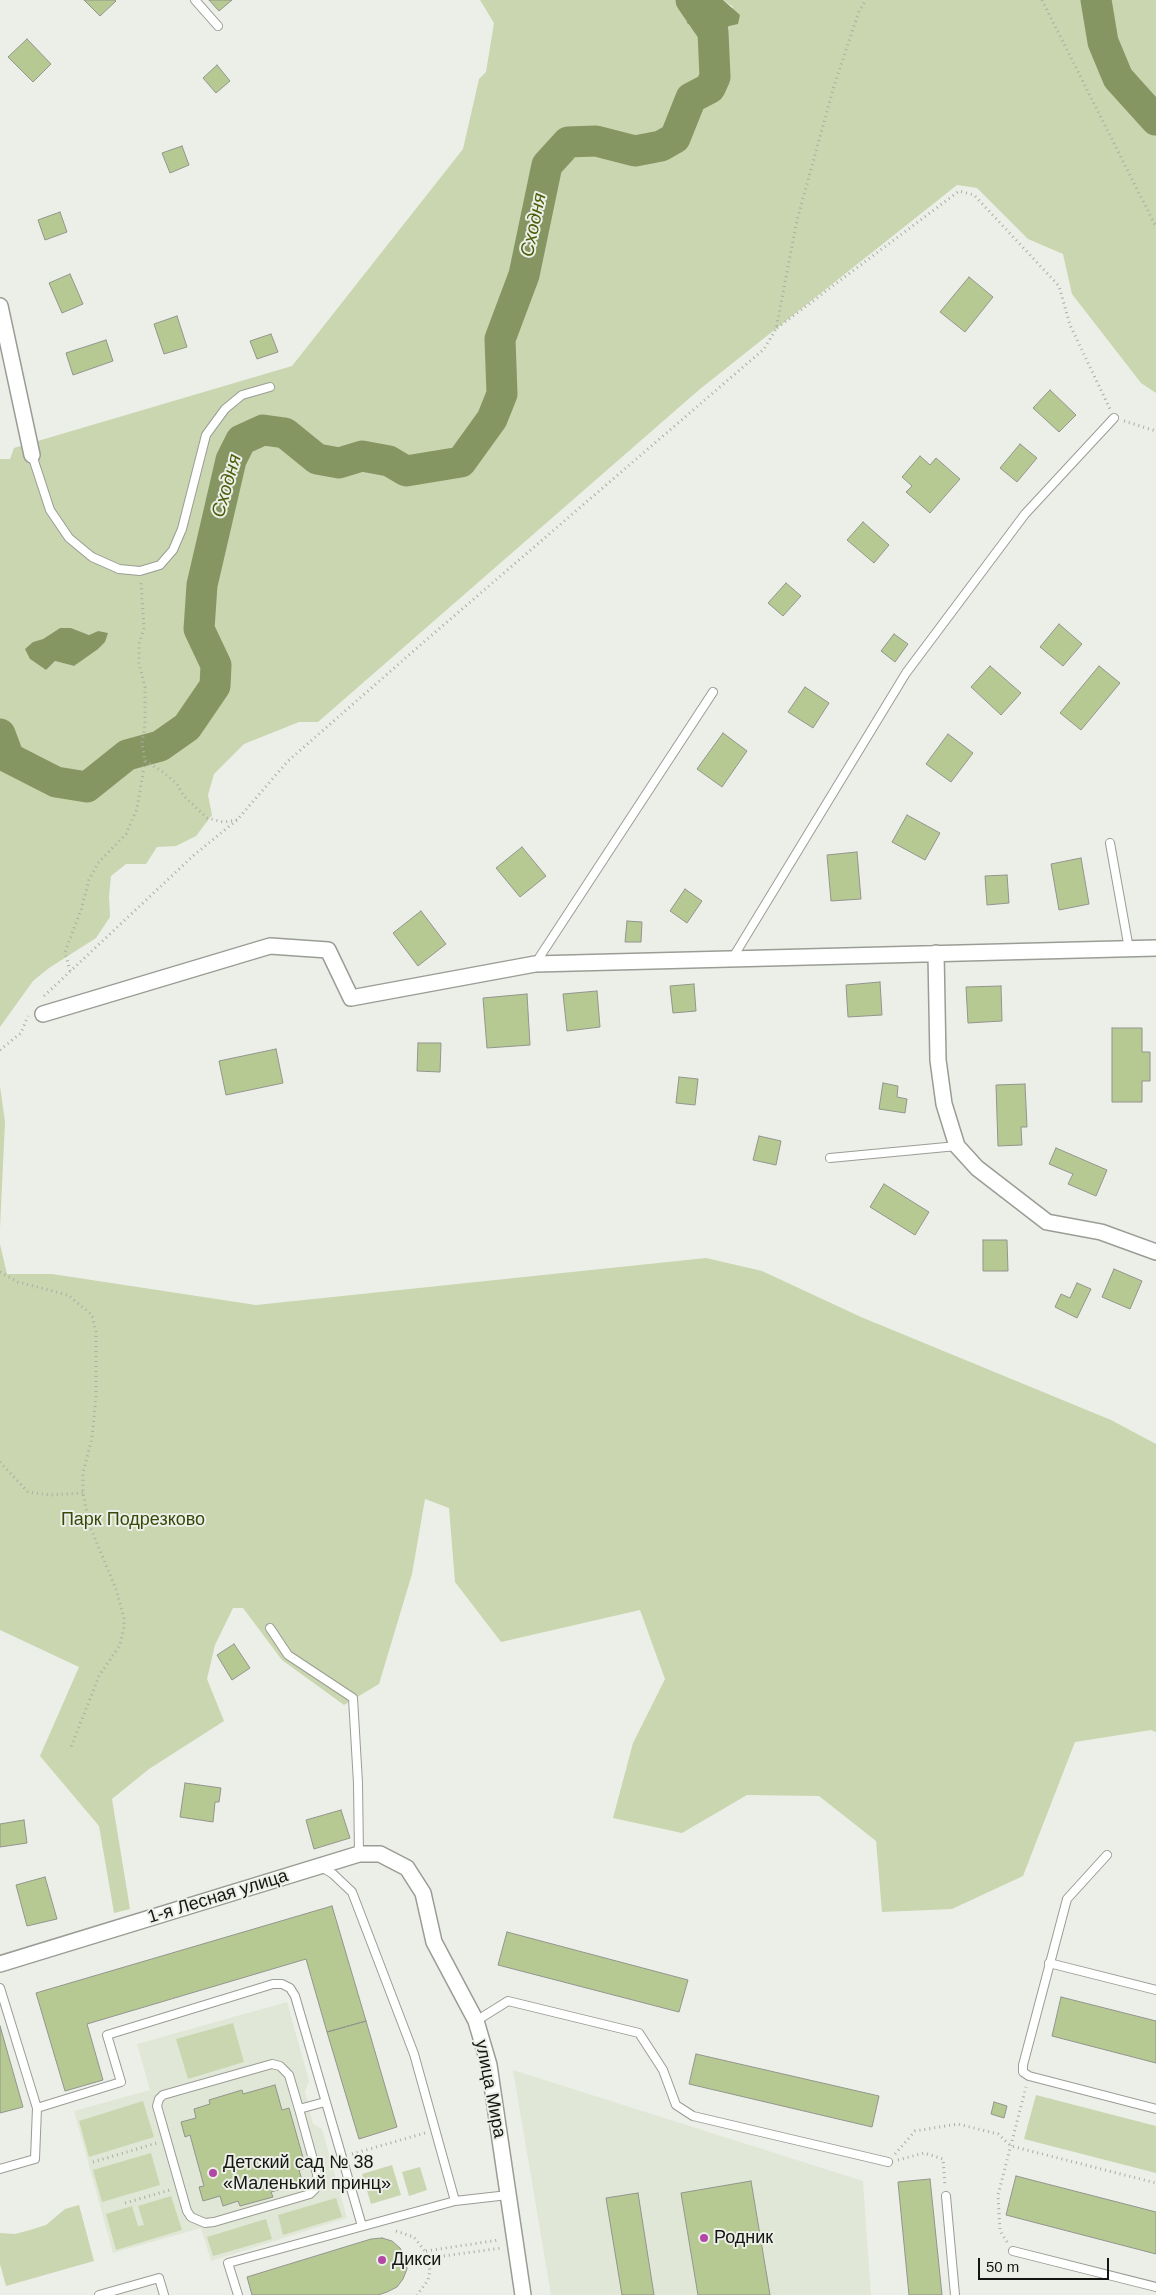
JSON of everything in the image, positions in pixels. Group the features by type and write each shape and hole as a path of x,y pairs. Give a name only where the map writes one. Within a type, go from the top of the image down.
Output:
{"street":[{"path":"0,306 32,455"},
{"path":"37,1009 270,946 328,950 351,998 535,964 1156,948"},
{"path":"936,954 938,1060 944,1104 957,1146 977,1168 1048,1222 1101,1232 1156,1252"},
{"name":"1-я Лесная улица","path":"0,1964 359,1854 380,1854 407,1868 423,1893"},
{"name":"улица Мира","path":"423,1893 434,1942 476,2021 489,2065 522,2295"}],"lane":[{"path":"195,0 218,26"},
{"path":"32,455 50,510 69,538 92,557 118,570 140,570 160,565 173,550 182,529 206,435 225,410 242,395 270,387"},
{"path":"732,959 906,673 1024,514 1114,418"},
{"path":"535,964 713,692"},
{"path":"1110,843 1129,949"},
{"path":"830,1158 957,1146"},
{"path":"270,1628 288,1655 353,1698 358,1783 359,1854"},
{"path":"1106,1855 1067,1899 1023,2064 1024,2072 1029,2076 1156,2109"},
{"path":"320,1866 333,1874 352,1892 414,2054 455,2201"},
{"path":"1050,1963 1156,1990"},
{"path":"37,2108 121,2082 107,2035 273,1984 282,1984 290,1988 295,1996 362,2226"},
{"path":"0,1988 37,2108 35,2159 0,2169"},
{"path":"476,2021 508,2001 639,2034 663,2070 676,2105 693,2116 888,2162"},
{"path":"272,2064 285,2070 289,2075 318,2174 318,2182 310,2194 214,2222 205,2223 197,2221 187,2211 167,2140 157,2106 163,2095 263,2065 272,2064"},
{"path":"299,2109 326,2102"},
{"path":"238,2295 228,2263 455,2201 508,2195"},
{"path":"946,2196 955,2295"},
{"path":"1013,2251 1156,2287"},
{"path":"99,2295 159,2278 164,2295"}],"path":[{"path":"0,1050 21,1033 37,1009 70,971 194,855 237,820 288,761 425,640 764,349 776,328 797,220 834,86 859,11 866,0"},
{"path":"1042,0 1156,227"},
{"path":"776,328 959,191 974,195 1059,286 1070,325 1114,418 1156,431"},
{"path":"70,971 65,952 81,910 89,880 98,863 126,834 137,809 145,761 142,743 146,707 144,687 138,663 139,644 144,628 140,570"},
{"path":"145,761 164,772 177,784 183,795 207,818 223,822 237,820"},
{"path":"0,1272 18,1282 68,1295 92,1315 96,1332 96,1396 92,1438 83,1473 83,1493 89,1524 116,1589 124,1618 124,1627 120,1645 99,1676 71,1747"},
{"path":"0,1462 28,1492 50,1495 83,1493"},
{"path":"1013,2251 1000,2231 998,2195 1029,2076"},
{"path":"888,2162 916,2131 958,2124 998,2134 1011,2146 1156,2183"},
{"path":"342,2157 435,2130"},
{"path":"93,2162 167,2140"},
{"path":"888,2162 924,2153 943,2159 946,2196"},
{"path":"125,2203 180,2187"},
{"path":"393,2230 404,2232 414,2237 426,2251 429,2258 428,2280 417,2295"},
{"path":"426,2251 515,2242"},
{"path":"429,2258 515,2242"}],"shaded area":[{"path":"690,0 723,0 740,15 738,24 729,26 723,34 718,64 721,74 719,81 710,81 708,48 699,31 687,23 687,3"},
{"path":"60,628 71,628 89,635 98,631 108,633 105,642 98,649 74,666 55,661 46,670 30,659 25,649 33,642 43,639"},
{"name":"Детский сад № 38 «Маленький принц»","path":"287,2002 309,2081 305,2091 313,2124 322,2129 347,2218 211,2261 201,2228 113,2253 74,2111 150,2090 137,2044"},
{"name":"Родник","path":"513,2070 863,2181 871,2295 551,2295"}],"green space":[{"path":"480,0 690,0 687,4 686,13 704,39 708,48 708,59 721,74 718,64 721,44 729,26 733,7 723,0 1156,0 1156,393 1141,383 1072,294 1063,254 1028,239 977,188 957,185 700,389 318,722 299,722 244,744 214,774 208,795 212,815 196,836 176,846 157,847 146,864 126,864 111,876 109,896 110,917 96,938 49,968 33,981 0,1027 0,459 10,459 14,448 292,366 463,149 479,79 486,72 494,23","holes":["60,628 71,628 89,635 98,631 105,642 74,666 55,661 46,670 30,659 33,642 43,639"]},
{"path":"0,1086 5,1122 0,1228"},
{"name":"Парк Подрезково","path":"0,1244 7,1274 52,1274 256,1305 706,1258 762,1271 861,1317 1111,1420 1156,1444 1156,1732 1151,1730 1075,1742 1023,1876 952,1909 882,1912 876,1841 819,1796 747,1795 682,1833 613,1818 633,1743 665,1679 640,1610 501,1642 455,1582 449,1508 425,1499 412,1574 379,1684 344,1705 282,1660 243,1608 233,1608 215,1645 207,1679 224,1721 149,1769 112,1799 130,1909 114,1913 99,1826 40,1756 79,1667 0,1630"},
{"path":"233,2023 244,2062 188,2079 176,2039"},
{"path":"1036,2095 1156,2126 1156,2173 1024,2139"},
{"path":"143,2101 154,2137 89,2157 79,2121"},
{"path":"151,2153 160,2185 102,2202 93,2170"},
{"path":"392,2165 401,2195 371,2204 362,2174"},
{"path":"420,2167 427,2190 409,2196 402,2172"},
{"path":"171,2196 182,2230 116,2250 106,2214 132,2206 138,2226 144,2225 138,2206"},
{"path":"336,2198 342,2217 283,2235 278,2215"},
{"path":"79,2205 94,2261 6,2286 0,2264 0,2233 15,2234 46,2225 65,2209"},
{"path":"266,2219 272,2239 213,2256 207,2237"}],"building":[{"path":"84,0 115,0 116,1 100,16"},
{"path":"209,0 232,0 219,11"},
{"path":"27,39 51,64 33,82 8,57"},
{"path":"217,65 230,81 216,93 203,78"},
{"path":"182,146 189,165 170,173 162,153"},
{"path":"60,212 67,232 45,240 38,220"},
{"path":"70,274 83,304 62,313 49,283"},
{"path":"969,277 993,297 965,332 940,312"},
{"path":"177,316 187,347 164,354 154,324"},
{"path":"271,334 278,352 257,359 250,341"},
{"path":"106,340 113,361 73,375 66,353"},
{"path":"1050,390 1076,415 1059,432 1033,408"},
{"path":"1020,444 1037,458 1017,482 1000,468"},
{"path":"920,456 930,465 936,458 960,479 930,513 906,492 912,486 902,477"},
{"path":"863,522 889,545 874,563 847,540"},
{"path":"786,583 801,596 783,616 768,603"},
{"path":"1059,624 1082,644 1063,666 1040,647"},
{"path":"894,634 908,644 895,662 881,651"},
{"path":"990,666 1021,693 1001,715 971,687"},
{"path":"1099,666 1120,683 1081,730 1060,713"},
{"path":"805,687 829,703 813,728 788,712"},
{"path":"723,733 747,751 722,787 697,769"},
{"path":"948,734 973,753 951,782 926,764"},
{"path":"907,815 940,833 925,860 892,842"},
{"path":"522,847 546,876 520,897 496,868"},
{"path":"857,852 861,899 831,901 827,855"},
{"path":"1081,858 1089,904 1059,910 1051,864"},
{"path":"1007,875 1009,903 987,905 985,876"},
{"path":"685,889 702,901 687,923 670,911"},
{"path":"421,911 446,944 418,966 393,933"},
{"path":"627,921 642,922 641,942 625,942"},
{"path":"880,982 882,1015 848,1017 846,985"},
{"path":"694,984 696,1011 673,1013 670,986"},
{"path":"1001,986 1002,1021 968,1023 966,987"},
{"path":"597,991 600,1027 567,1031 563,994"},
{"path":"527,994 530,1045 487,1048 483,998"},
{"path":"1112,1028 1142,1028 1142,1052 1150,1052 1150,1081 1142,1081 1142,1102 1112,1102"},
{"path":"418,1043 441,1043 440,1072 417,1071"},
{"path":"276,1049 283,1083 226,1095 219,1061"},
{"path":"679,1077 698,1079 695,1105 676,1103"},
{"path":"883,1083 898,1086 897,1097 907,1099 905,1113 879,1109"},
{"path":"1025,1084 1027,1127 1021,1127 1022,1145 998,1146 996,1085"},
{"path":"759,1136 781,1141 776,1165 753,1160"},
{"path":"1056,1148 1107,1170 1096,1196 1068,1184 1073,1174 1049,1164"},
{"path":"884,1184 929,1212 915,1235 870,1207"},
{"path":"983,1240 1007,1240 1008,1271 983,1271"},
{"path":"1114,1269 1142,1281 1130,1309 1102,1297"},
{"path":"1077,1283 1091,1289 1077,1318 1055,1307 1061,1294 1070,1298"},
{"path":"234,1644 250,1668 232,1680 217,1655"},
{"path":"185,1783 221,1788 219,1802 215,1802 213,1822 180,1817"},
{"path":"341,1810 350,1838 314,1849 306,1820"},
{"path":"24,1820 27,1843 0,1847 0,1824"},
{"path":"45,1877 57,1919 27,1926 16,1885"},
{"path":"332,1906 366,2021 327,2032 306,1959 87,2024 103,2080 65,2091 36,1993"},
{"path":"507,1932 688,1980 679,2012 498,1965"},
{"path":"1061,1997 1156,2021 1156,2063 1052,2036"},
{"path":"366,2021 397,2127 359,2139 327,2032"},
{"path":"0,2026 23,2107 0,2113"},
{"path":"696,2054 879,2096 872,2127 689,2084"},
{"path":"275,2085 282,2110 289,2108 306,2168 299,2170 303,2183 271,2192 273,2197 240,2206 238,2201 223,2206 220,2196 203,2201 199,2187 204,2186 190,2135 185,2137 181,2122 196,2118 194,2109 210,2104 209,2100 242,2090 243,2094"},
{"path":"994,2102 1007,2106 1004,2118 991,2114"},
{"path":"1016,2176 1156,2212 1156,2254 1006,2215"},
{"path":"930,2179 942,2295 909,2295 898,2182"},
{"path":"751,2181 770,2295 698,2295 681,2193"},
{"path":"638,2193 654,2295 622,2295 606,2198"},
{"path":"382,2238 392,2241 400,2248 406,2258 407,2269 403,2279 397,2287 387,2292 378,2295 252,2295 247,2277 371,2239"}],"waterway":[{"name":"Сходня","path":"0,734 9,758 56,782 87,787 127,755 160,746 187,727 215,686 216,665 199,629 202,585 231,460 241,440 263,430 285,433 317,459 339,463 362,456 389,461 406,471 461,462 492,419 502,394 500,339 524,275 547,165 568,142 596,141 635,151 661,146 675,138 691,98 710,88 715,77 713,32 691,0"},
{"name":"Сходня","path":"1096,0 1103,42 1118,78 1156,120"}],"place":[{"name":"Детский сад № 38 «Маленький принц»","path":"213,2173"},
{"name":"Родник","path":"704,2238"},
{"name":"Дикси","path":"382,2260"}]}
